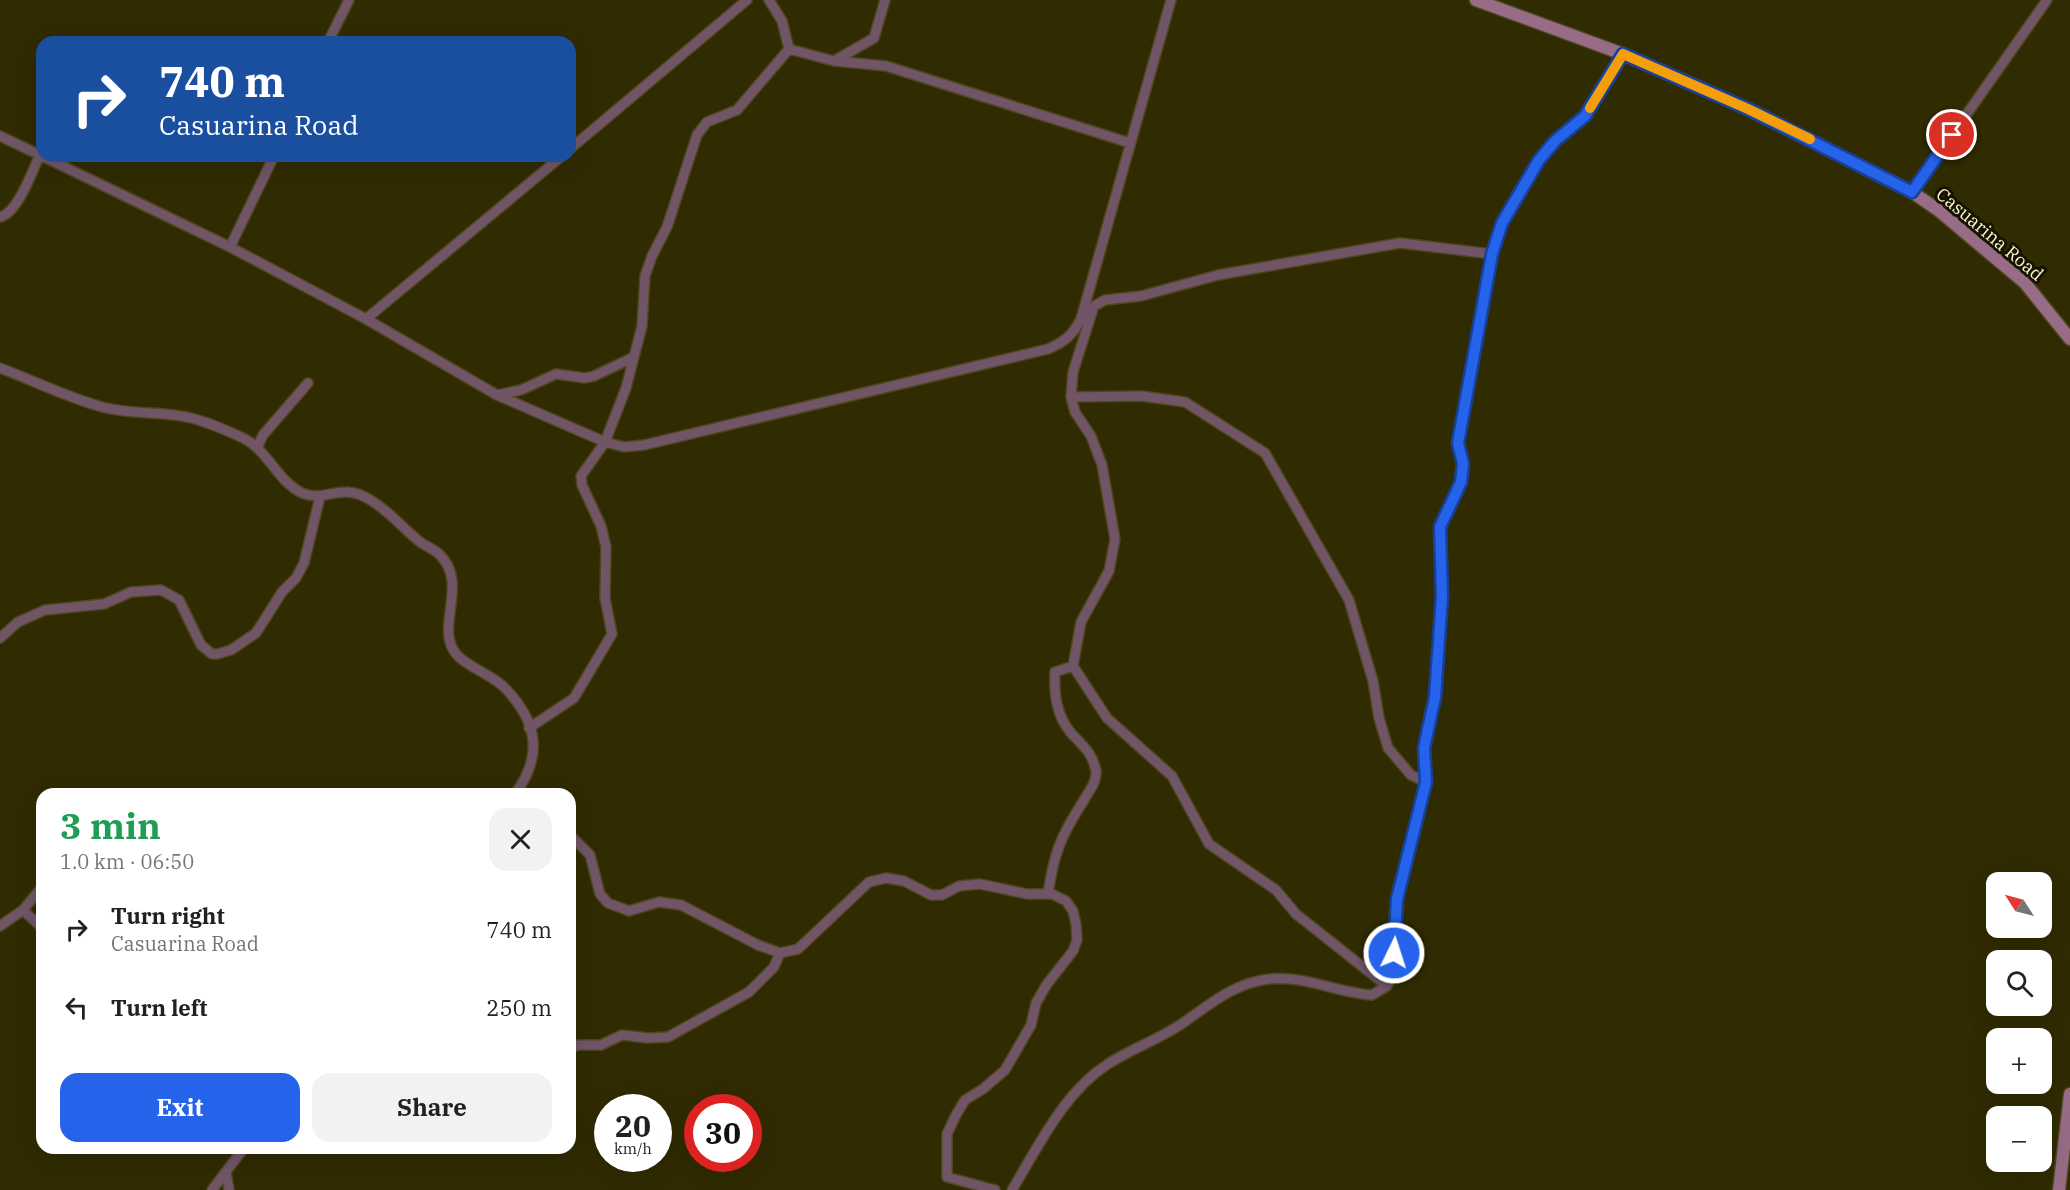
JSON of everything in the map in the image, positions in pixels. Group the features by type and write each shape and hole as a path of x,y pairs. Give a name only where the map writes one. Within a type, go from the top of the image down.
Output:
{"street":[{"path":"331,36 349,0"},
{"path":"576,144 747,0"},
{"path":"769,0 782,21 789,49"},
{"path":"834,61 874,38 885,0"},
{"path":"53,162 230,247 366,319 497,395 605,442 624,447 644,445 1048,349 1064,342 1075,331 1081,319 1171,0"},
{"name":"Casuarina Road","path":"1476,0 1623,54 1748,109 1912,192 1938,210 2025,283 2070,339"},
{"path":"1912,192 2047,0"},
{"path":"789,49 834,61 885,66 1130,143"},
{"path":"529,728 574,698 612,634 605,598 603,568 606,552 603,536 594,507 581,481 584,471 605,442 634,357 642,326 645,276 652,256 667,227 697,135 707,122 737,110 789,49"},
{"path":"1012,1190 1048,1130 1079,1088 1107,1064 1182,1024 1209,1003 1229,992 1269,979 1299,980 1372,995 1388,986 1397,967 1394,953 1397,899 1426,782 1424,748 1435,697 1442,596 1440,527 1461,482 1463,464 1458,443 1492,254 1502,223 1539,160 1555,141 1585,116 1623,54"},
{"path":"0,136 36,154"},
{"path":"0,217 5,216 16,204 38,162"},
{"path":"230,247 271,162"},
{"path":"366,319 555,162"},
{"path":"1081,319 1094,306 1106,300 1141,296 1218,275 1400,243 1492,254"},
{"path":"1094,306 1073,372 1071,398 1075,412 1091,436 1102,465 1115,539 1109,571 1081,622 1073,666 1107,718 1172,776 1209,844 1276,890 1296,914 1388,986"},
{"path":"497,395 521,390 556,374 585,378 634,357"},
{"path":"0,368 107,408 189,417 244,438 258,448 293,487 303,494 320,497 346,491 357,494 392,515 421,543 438,554 451,572 452,611 447,637 450,647 477,670 506,688 525,715 535,738 534,759 521,788"},
{"path":"258,448 263,435 308,383"},
{"path":"1071,398 1141,396 1185,402 1265,453 1349,600 1373,681 1379,718 1388,748 1411,775 1426,782"},
{"path":"0,639 18,622 45,610 104,604 131,592 148,589 167,592 178,600 204,649 217,654 231,650 256,633 282,592 296,578 304,563 308,538 316,519 320,497"},
{"path":"1048,894 1053,855 1094,783 1096,772 1090,751 1070,731 1054,696 1055,672 1073,666"},
{"path":"576,841 590,855 600,894 608,903 629,911 659,902 681,905 758,945 780,953 798,949 869,882 886,878 904,881 931,895 942,895 959,886 980,884 1027,894 1048,894 1066,901 1073,911 1077,940 1073,951 1047,984 1036,1003 1028,1032 1005,1070 983,1089 965,1100 947,1134 947,1176 995,1190"},
{"path":"0,926 23,910 36,894"},
{"path":"23,910 36,922"},
{"path":"576,1046 601,1045 622,1035 648,1038 668,1037 749,992 774,968 780,953"},
{"path":"2059,1190 2070,1094"},
{"path":"212,1190 240,1154"},
{"path":"226,1172 230,1190"}],"slow traffic":[{"path":"1590,108 1623,54 1810,139"}],"route":[{"path":"1394,953 1397,899 1426,782 1424,748 1435,697 1442,596 1440,527 1461,482 1463,464 1458,443 1492,254 1502,223 1539,160 1555,141 1585,116 1623,54 1748,109 1912,192 1952,135"}]}
